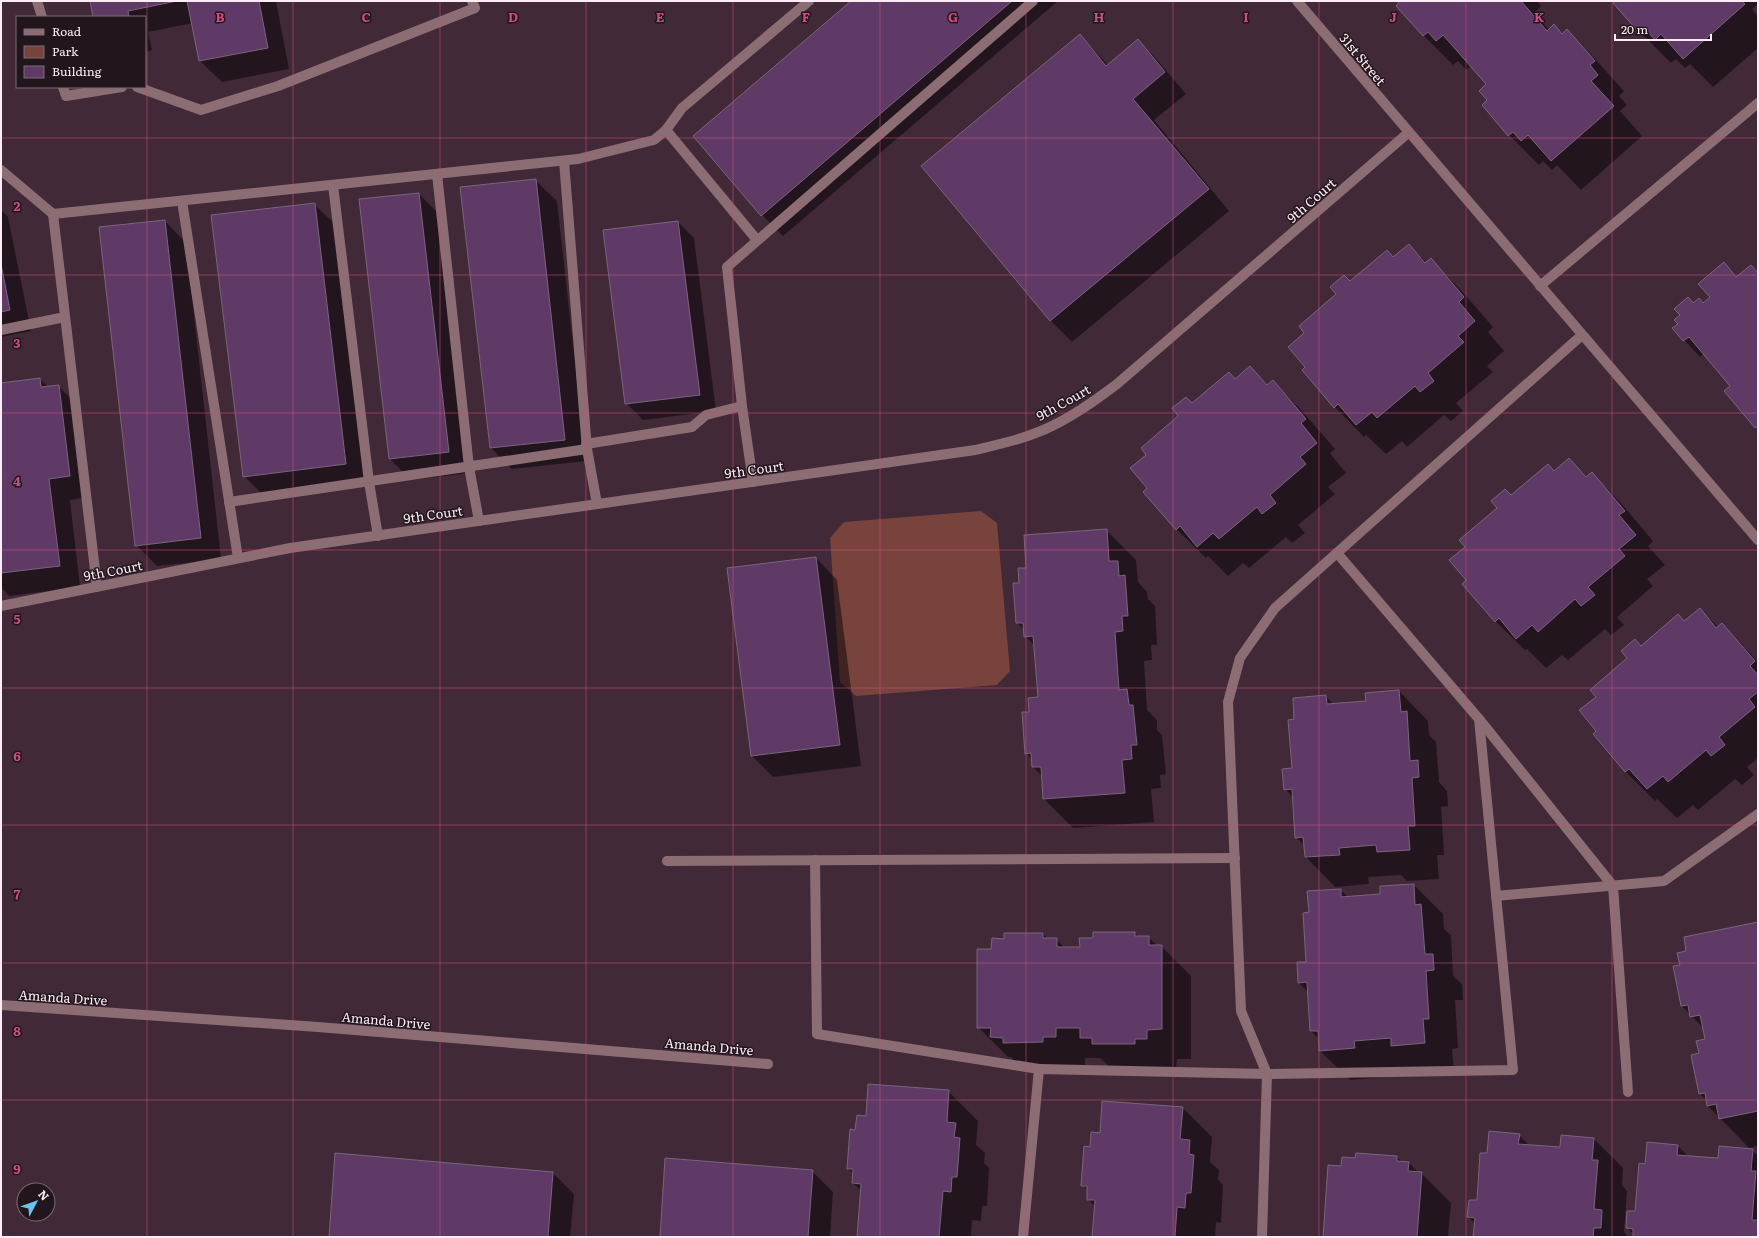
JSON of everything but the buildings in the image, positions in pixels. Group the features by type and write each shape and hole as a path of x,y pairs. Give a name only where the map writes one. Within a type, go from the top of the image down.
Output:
{"street":[{"path":"37,1 42,16"},
{"path":"140,88 201,110 278,86 475,8 472,1"},
{"path":"53,214 564,161 578,159 654,140 666,130 682,108 809,1"},
{"path":"754,482 742,406 727,267 1033,1"},
{"name":"31st Street","path":"1297,1 1408,133 1758,540"},
{"path":"63,88 66,96 116,88"},
{"path":"1540,286 1758,103"},
{"path":"666,130 757,240"},
{"name":"9th Court","path":"1,606 290,548 975,450 1013,440 1051,426 1085,408 1117,384 1408,133"},
{"path":"564,161 586,447 597,504"},
{"path":"1,170 53,214 97,587"},
{"path":"438,174 469,467 479,521"},
{"path":"333,185 369,482 378,536"},
{"path":"182,200 238,558"},
{"path":"1,330 65,317"},
{"path":"1262,1237 1267,1074 1241,1011 1228,702 1240,658 1275,608 1582,335"},
{"path":"229,502 469,467 586,447 692,427 706,415 742,406"},
{"path":"1337,553 1479,719 1613,886 1628,1092"},
{"path":"815,860 817,1034 1039,1069 1267,1074 1513,1070 1479,719"},
{"path":"1496,896 1664,881 1758,814"},
{"path":"667,861 1235,858"},
{"name":"Amanda Drive","path":"1,1005 334,1028 768,1064"},
{"path":"1023,1237 1039,1069"}],"green space":[{"path":"981,511 997,523 1010,671 997,685 856,696 840,682 830,538 844,522"}]}
